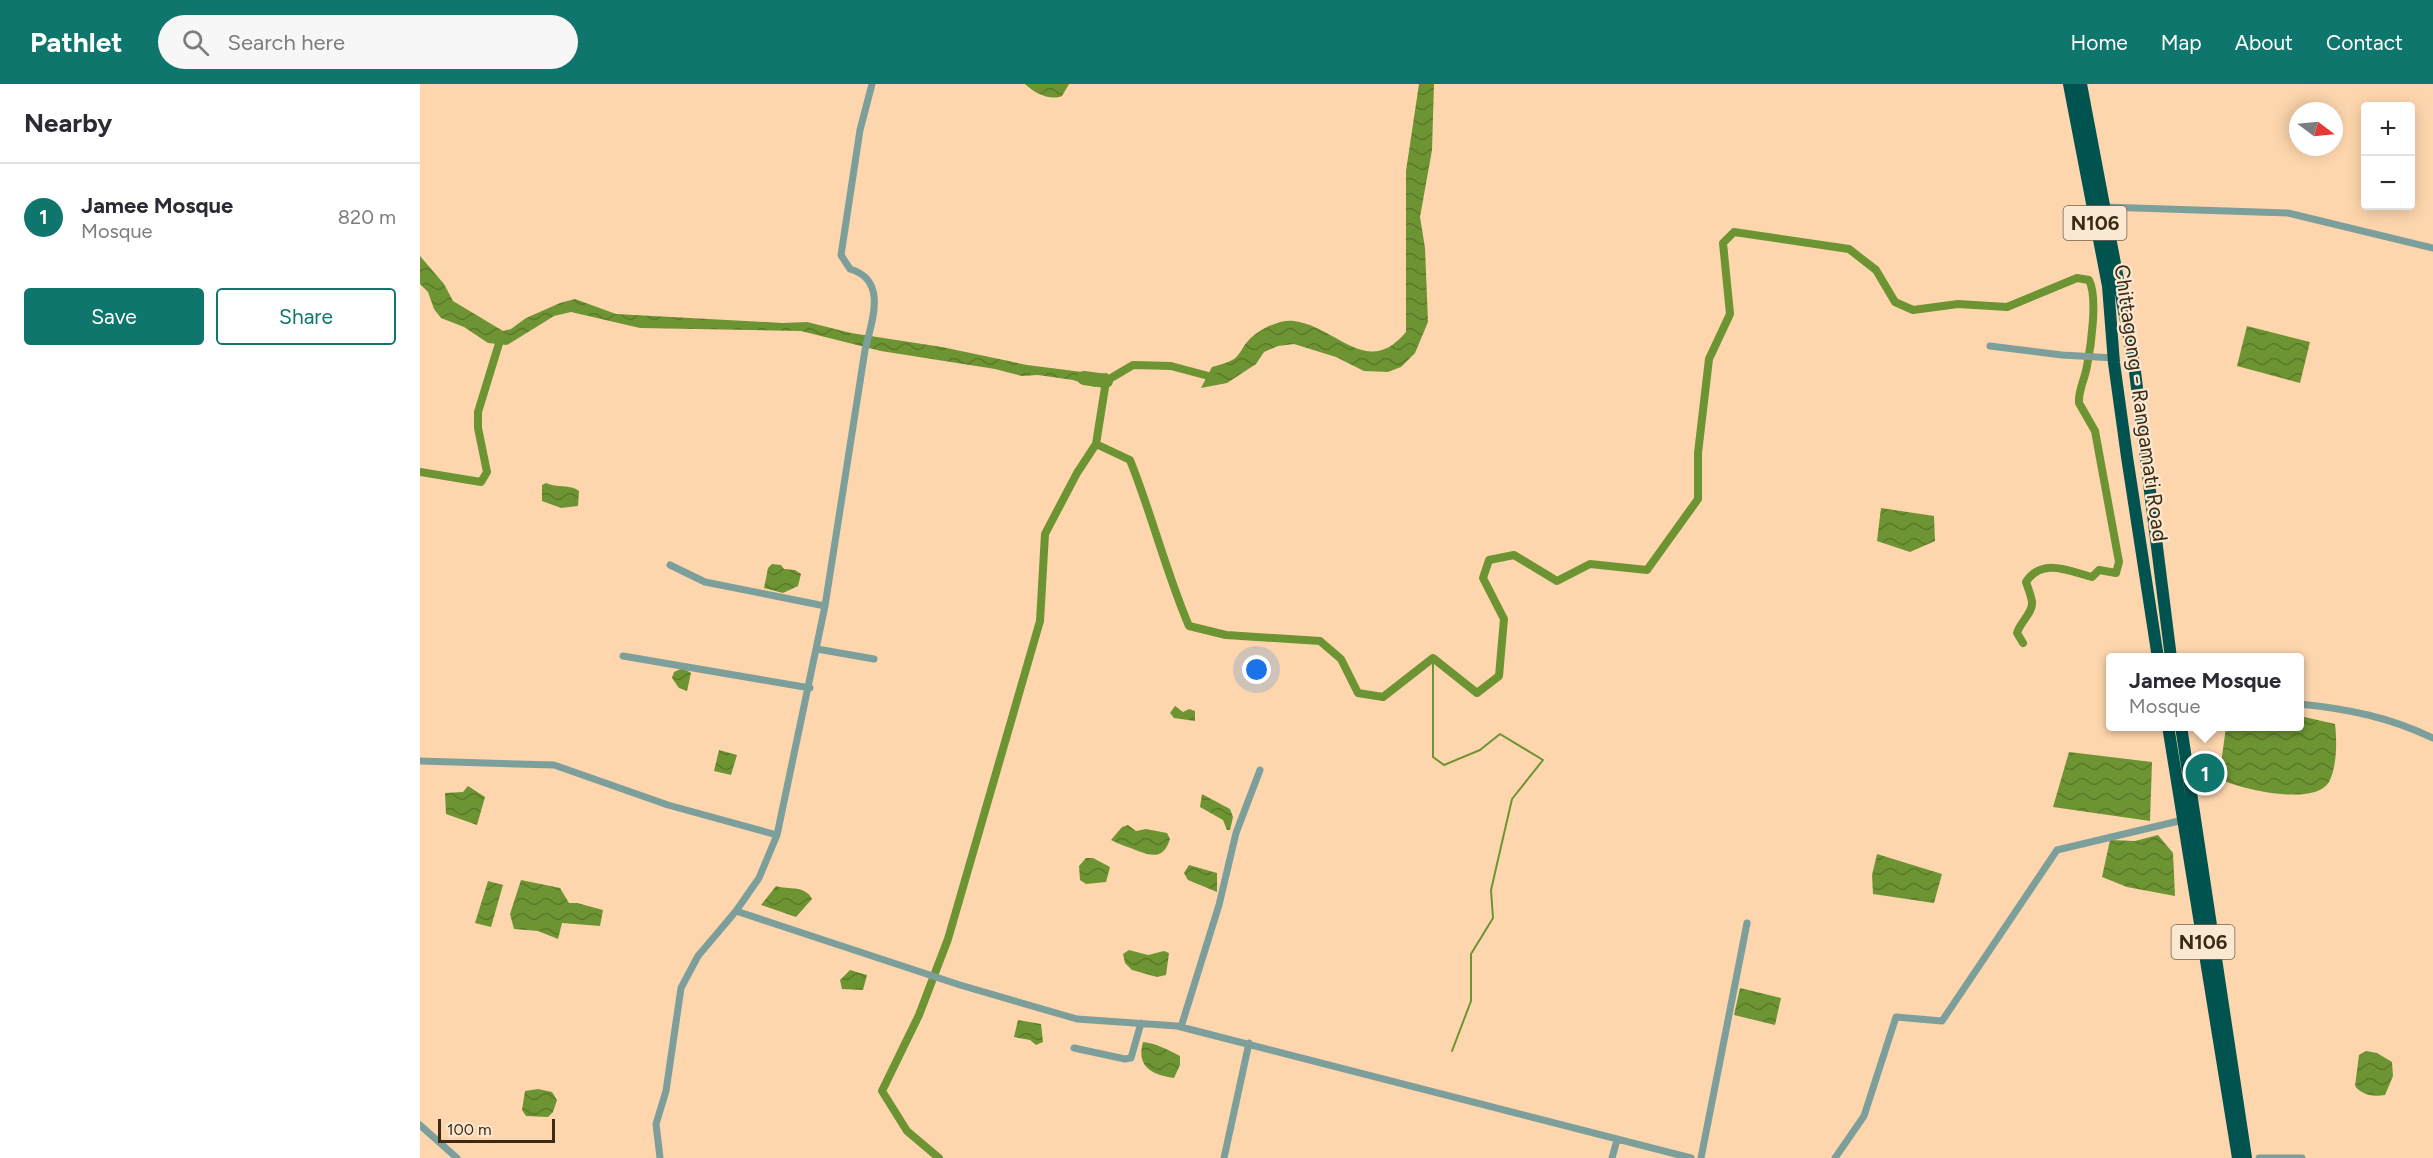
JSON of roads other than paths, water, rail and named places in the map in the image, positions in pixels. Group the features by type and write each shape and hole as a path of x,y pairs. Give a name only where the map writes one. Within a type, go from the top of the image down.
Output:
{"highway":[{"name":"Chittagong - Rangamati Road","path":"2069,84 2088,152 2108,286 2114,360 2127,457 2157,653"},
{"path":"2081,84 2088,152 2105,207 2134,364 2170,653"},
{"name":"N106","path":"2169,731 2183,820 2191,834 2238,1158"},
{"path":"2181,731 2191,834 2246,1158"}],"street":[{"path":"660,1158 656,1124 666,1090 681,988 698,956 736,911 759,878 777,835 818,649 865,350 876,297 873,288 860,272 850,269 841,255 860,130 872,84"},
{"path":"2105,207 2288,213 2433,248"},
{"path":"1990,346 2114,360"},
{"path":"670,565 705,582 825,606"},
{"path":"818,649 874,659"},
{"path":"623,656 810,688"},
{"path":"2304,704 2348,709 2409,727 2433,738"},
{"path":"420,761 554,765 668,805 777,835"},
{"path":"1181,1027 1219,905 1236,833 1260,770"},
{"path":"1835,1158 1864,1116 1896,1017 1942,1021 2057,850 2183,820"},
{"path":"736,911 960,985 1077,1019 1181,1027 1691,1158"},
{"path":"1701,1158 1747,923"},
{"path":"1074,1048 1125,1059 1131,1058 1141,1023"},
{"path":"1224,1158 1249,1043"},
{"path":"420,1125 457,1158"},
{"path":"1612,1158 1617,1140"},
{"path":"2259,1158 2302,1158"}],"water":[{"path":"1025,84 1069,84 1062,96 1052,98 1037,93"},
{"path":"1419,84 1434,84 1432,150 1420,217 1425,248 1428,322 1415,353 1401,367 1388,372 1364,371 1336,357 1294,344 1278,346 1264,352 1256,364 1227,383 1201,388 1212,367 1234,359 1257,333 1282,322 1294,321 1310,325 1365,351 1378,351 1392,345 1406,332 1406,171"},
{"path":"420,256 444,284 453,301 503,331 511,329 526,318 575,299 616,314 783,323 807,322 851,333 942,347 1027,365 1098,374 1108,373 1095,387 1073,380 1038,375 1022,376 995,369 881,351 801,331 640,328 571,312 554,316 507,345 488,343 464,327 441,318 434,309 428,292 420,284"},
{"path":"2247,326 2310,342 2300,383 2237,366"},
{"path":"546,483 579,491 578,506 561,508 542,501 542,485"},
{"path":"1881,508 1934,516 1935,541 1910,552 1877,541"},
{"path":"772,564 781,565 784,569 795,570 801,574 798,586 783,593 764,588 768,568"},
{"path":"683,668 691,673 687,691 679,688 672,678 674,672"},
{"path":"1175,706 1183,712 1189,709 1195,711 1195,721 1174,718 1170,713"},
{"path":"2304,717 2335,724 2335,760 2330,780 2323,788 2311,793 2297,795 2264,792 2224,781 2220,771 2225,731 2304,731"},
{"path":"719,750 737,755 731,775 714,771"},
{"path":"2069,752 2152,762 2150,821 2053,807"},
{"path":"468,786 485,797 477,825 446,814 445,793 463,792"},
{"path":"1202,794 1230,809 1233,817 1230,830 1227,830 1223,820 1200,807"},
{"path":"1128,825 1136,831 1146,829 1167,833 1170,839 1168,845 1161,853 1154,855 1111,840 1122,827"},
{"path":"2158,835 2173,853 2175,896 2127,887 2102,877 2110,840 2135,841"},
{"path":"1877,854 1942,874 1934,903 1873,894 1872,875"},
{"path":"1086,858 1093,858 1110,867 1106,882 1086,884 1080,880 1079,866"},
{"path":"1189,865 1217,873 1217,892 1188,880 1184,873"},
{"path":"521,880 560,888 569,903 603,910 600,926 562,923 558,939 538,931 514,929 510,914"},
{"path":"488,881 503,885 491,927 475,923"},
{"path":"776,886 801,890 812,899 796,917 761,905"},
{"path":"1129,950 1148,955 1164,951 1169,953 1166,975 1157,977 1132,970 1125,963 1123,954"},
{"path":"850,970 867,975 863,990 842,989 840,980"},
{"path":"1740,988 1781,998 1775,1025 1734,1015"},
{"path":"1018,1020 1041,1024 1043,1042 1036,1045 1030,1040 1014,1037"},
{"path":"1143,1042 1157,1045 1180,1056 1180,1065 1174,1078 1159,1075 1144,1064 1141,1051"},
{"path":"2366,1051 2377,1053 2392,1062 2393,1076 2385,1095 2368,1095 2355,1086 2359,1055"},
{"path":"538,1089 552,1092 557,1100 553,1112 548,1117 526,1116 522,1110 525,1091"}],"waterway":[{"path":"1096,444 1130,460 1189,626 1226,635 1320,641 1341,659 1358,693 1383,697 1433,658 1477,693 1499,676 1504,619 1483,578 1489,560 1514,555 1557,581 1590,564 1647,570 1698,499 1698,453 1709,359 1730,314 1723,243 1734,232 1849,249 1876,270 1895,302 1913,310 1958,304 2007,307 2077,278 2089,280 2093,298 2093,322 2089,357 2079,403 2095,431 2119,562 2116,573 2099,570 2092,577 2056,568 2048,568 2032,574 2026,582 2032,606 2017,633 2023,643"},
{"path":"420,472 481,482 487,472 478,428 478,412 501,337"},
{"path":"939,1158 907,1131 882,1091 919,1015 948,939 1040,621 1045,534 1077,473 1096,444 1106,381 1133,365 1171,366 1216,378"},
{"path":"1084,378 1106,381"},
{"path":"1433,658 1433,757 1444,765 1480,750 1500,734 1543,760 1512,799 1491,890 1493,918 1471,954 1471,1001 1452,1051"}],"place":[{"name":"Jamee Mosque","path":"2205,773"}]}
